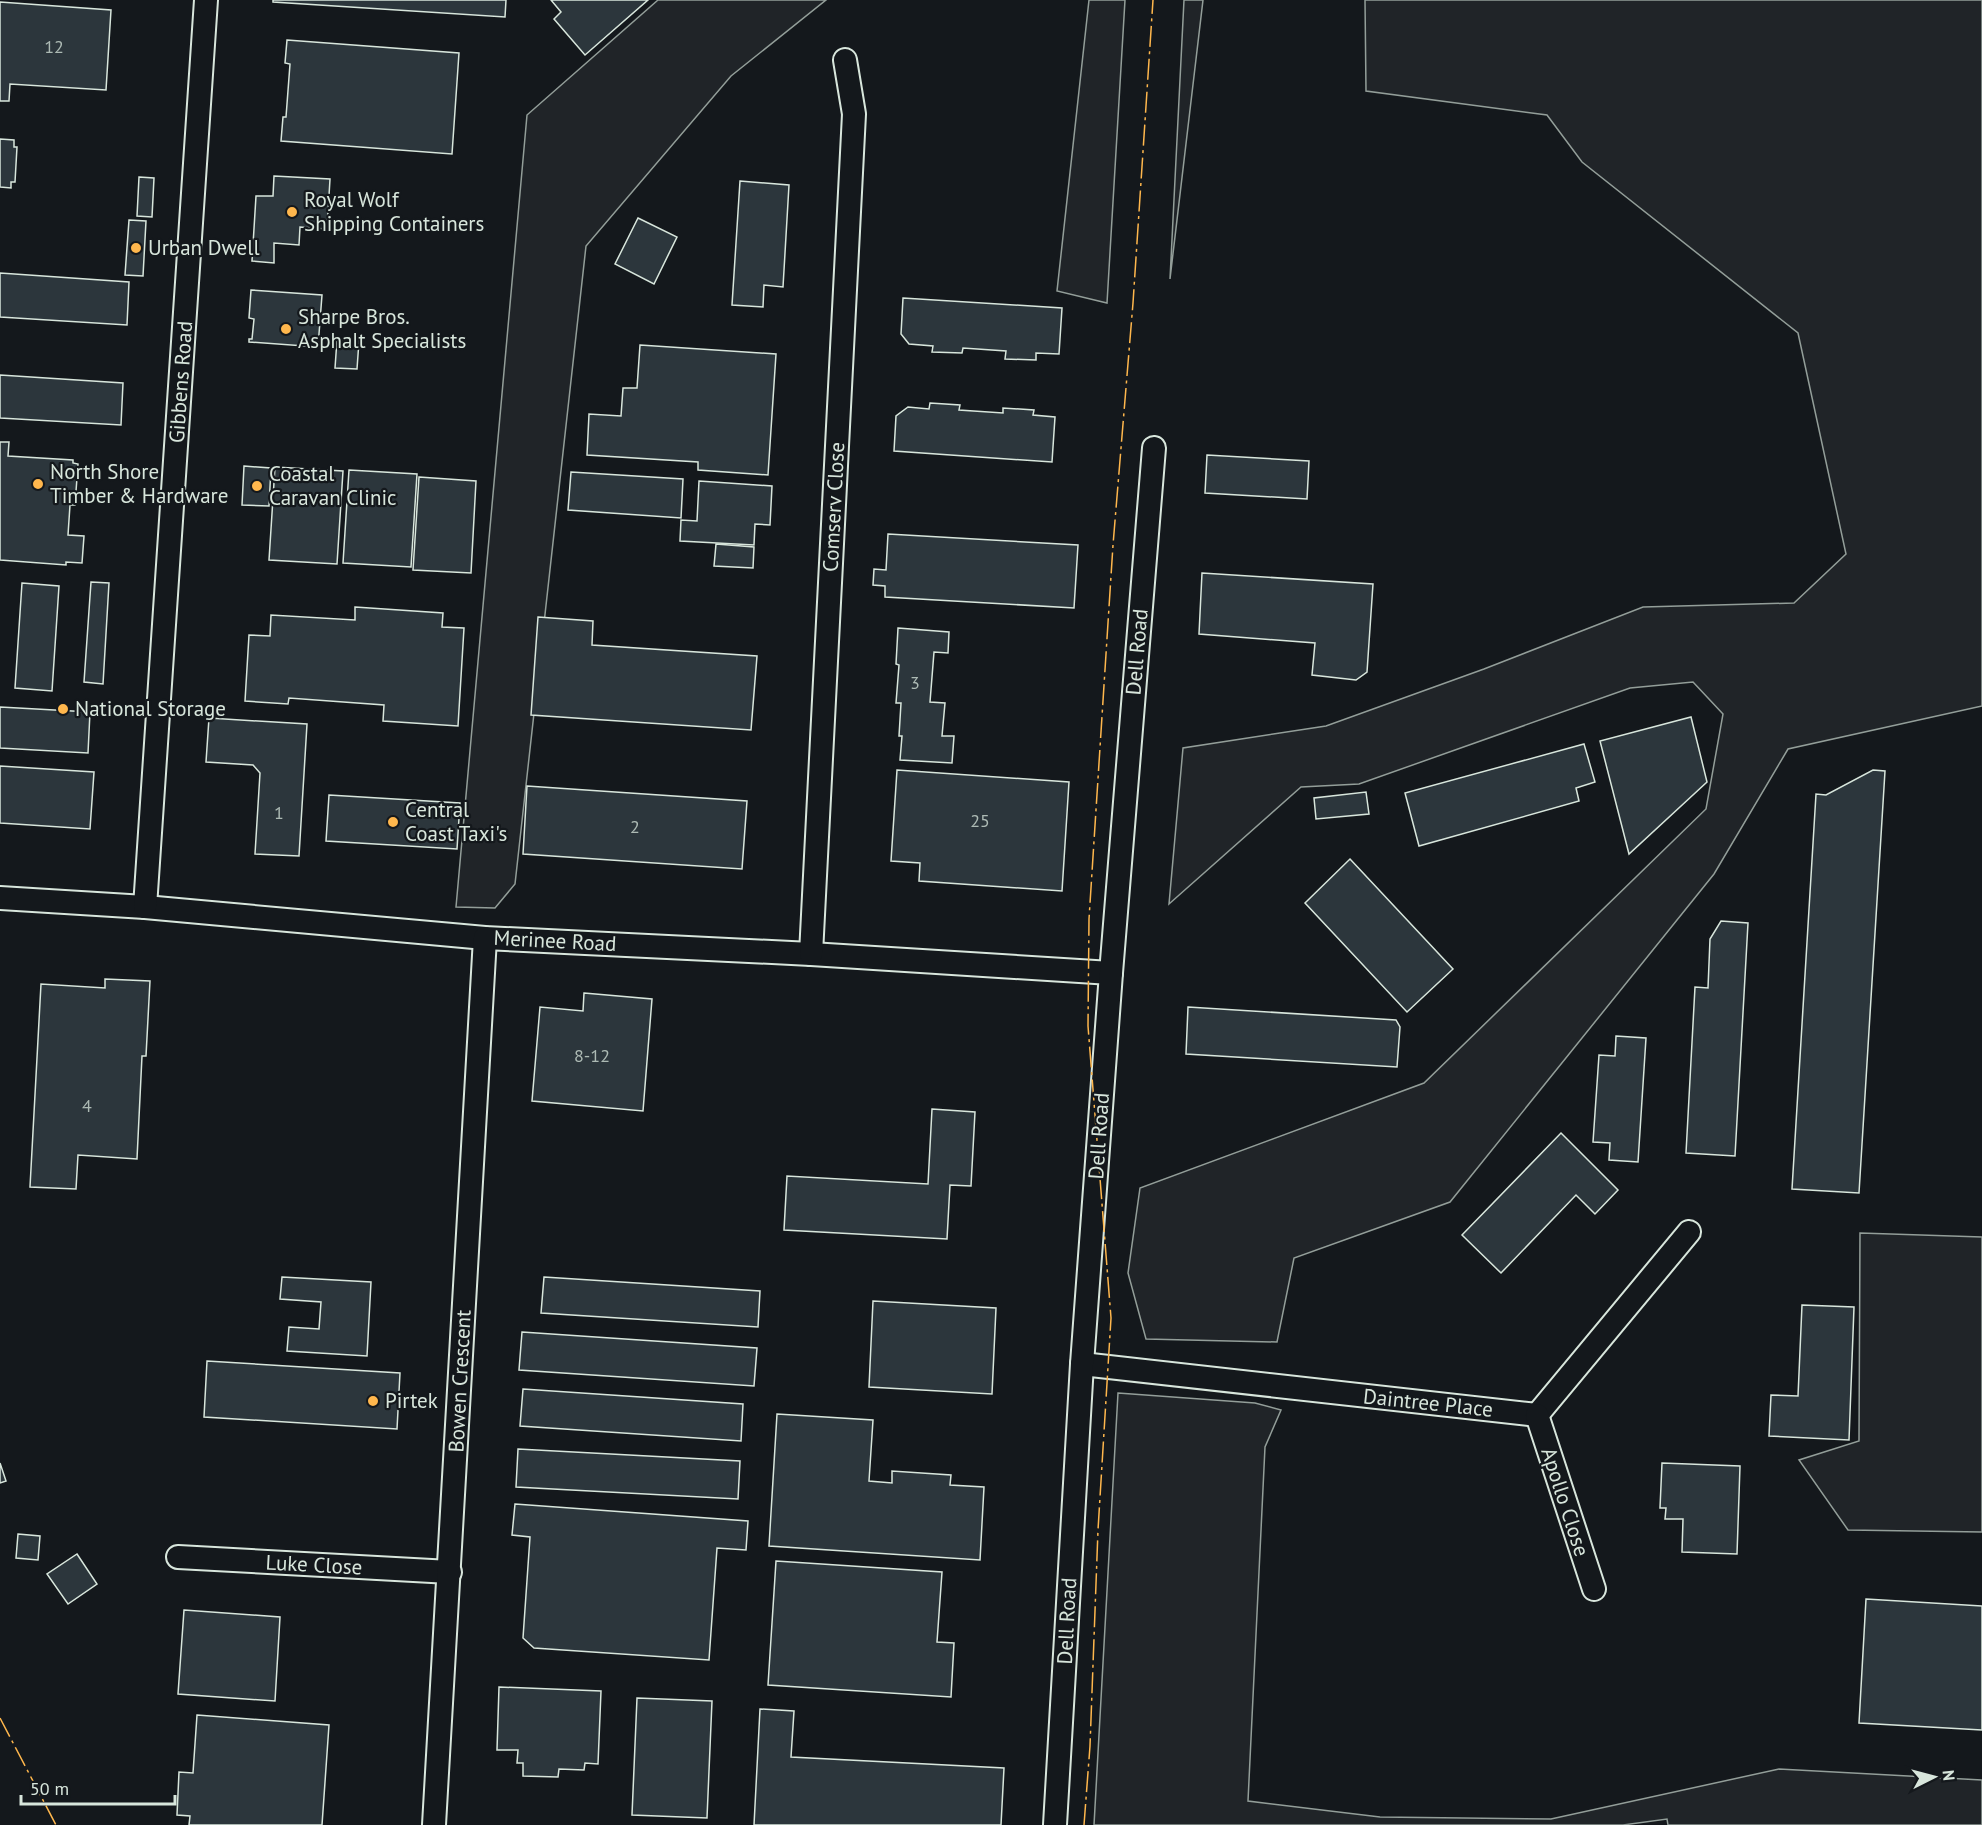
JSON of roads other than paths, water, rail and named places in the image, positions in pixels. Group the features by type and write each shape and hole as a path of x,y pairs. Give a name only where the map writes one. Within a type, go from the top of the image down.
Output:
{"street":[{"name":"Gibbens Road","path":"145,907 206,0"},
{"name":"Comserv Close","path":"811,954 854,114 845,60"},
{"name":"Dell Road","path":"1055,1825 1082,1364 1154,448"},
{"name":"Merinee Road","path":"0,898 145,907 485,938 811,954 1111,973"},
{"name":"Bowen Crescent","path":"435,1825 485,938"},
{"path":"1537,1415 1689,1232"},
{"name":"Daintree Place","path":"1082,1364 1537,1415"},
{"name":"Apollo Close","path":"1537,1415 1594,1589"},
{"name":"Luke Close","path":"178,1557 450,1572"}],"place":[{"name":"Royal Wolf Shipping Containers","path":"292,212"},
{"name":"Urban Dwell","path":"136,248"},
{"name":"Sharpe Bros. Asphalt Specialists","path":"286,329"},
{"name":"North Shore Timber & Hardware","path":"38,484"},
{"name":"Coastal Caravan Clinic","path":"257,486"},
{"name":"National Storage","path":"63,709"},
{"name":"Central Coast Taxi's","path":"393,822"},
{"name":"Pirtek","path":"373,1401"}]}
